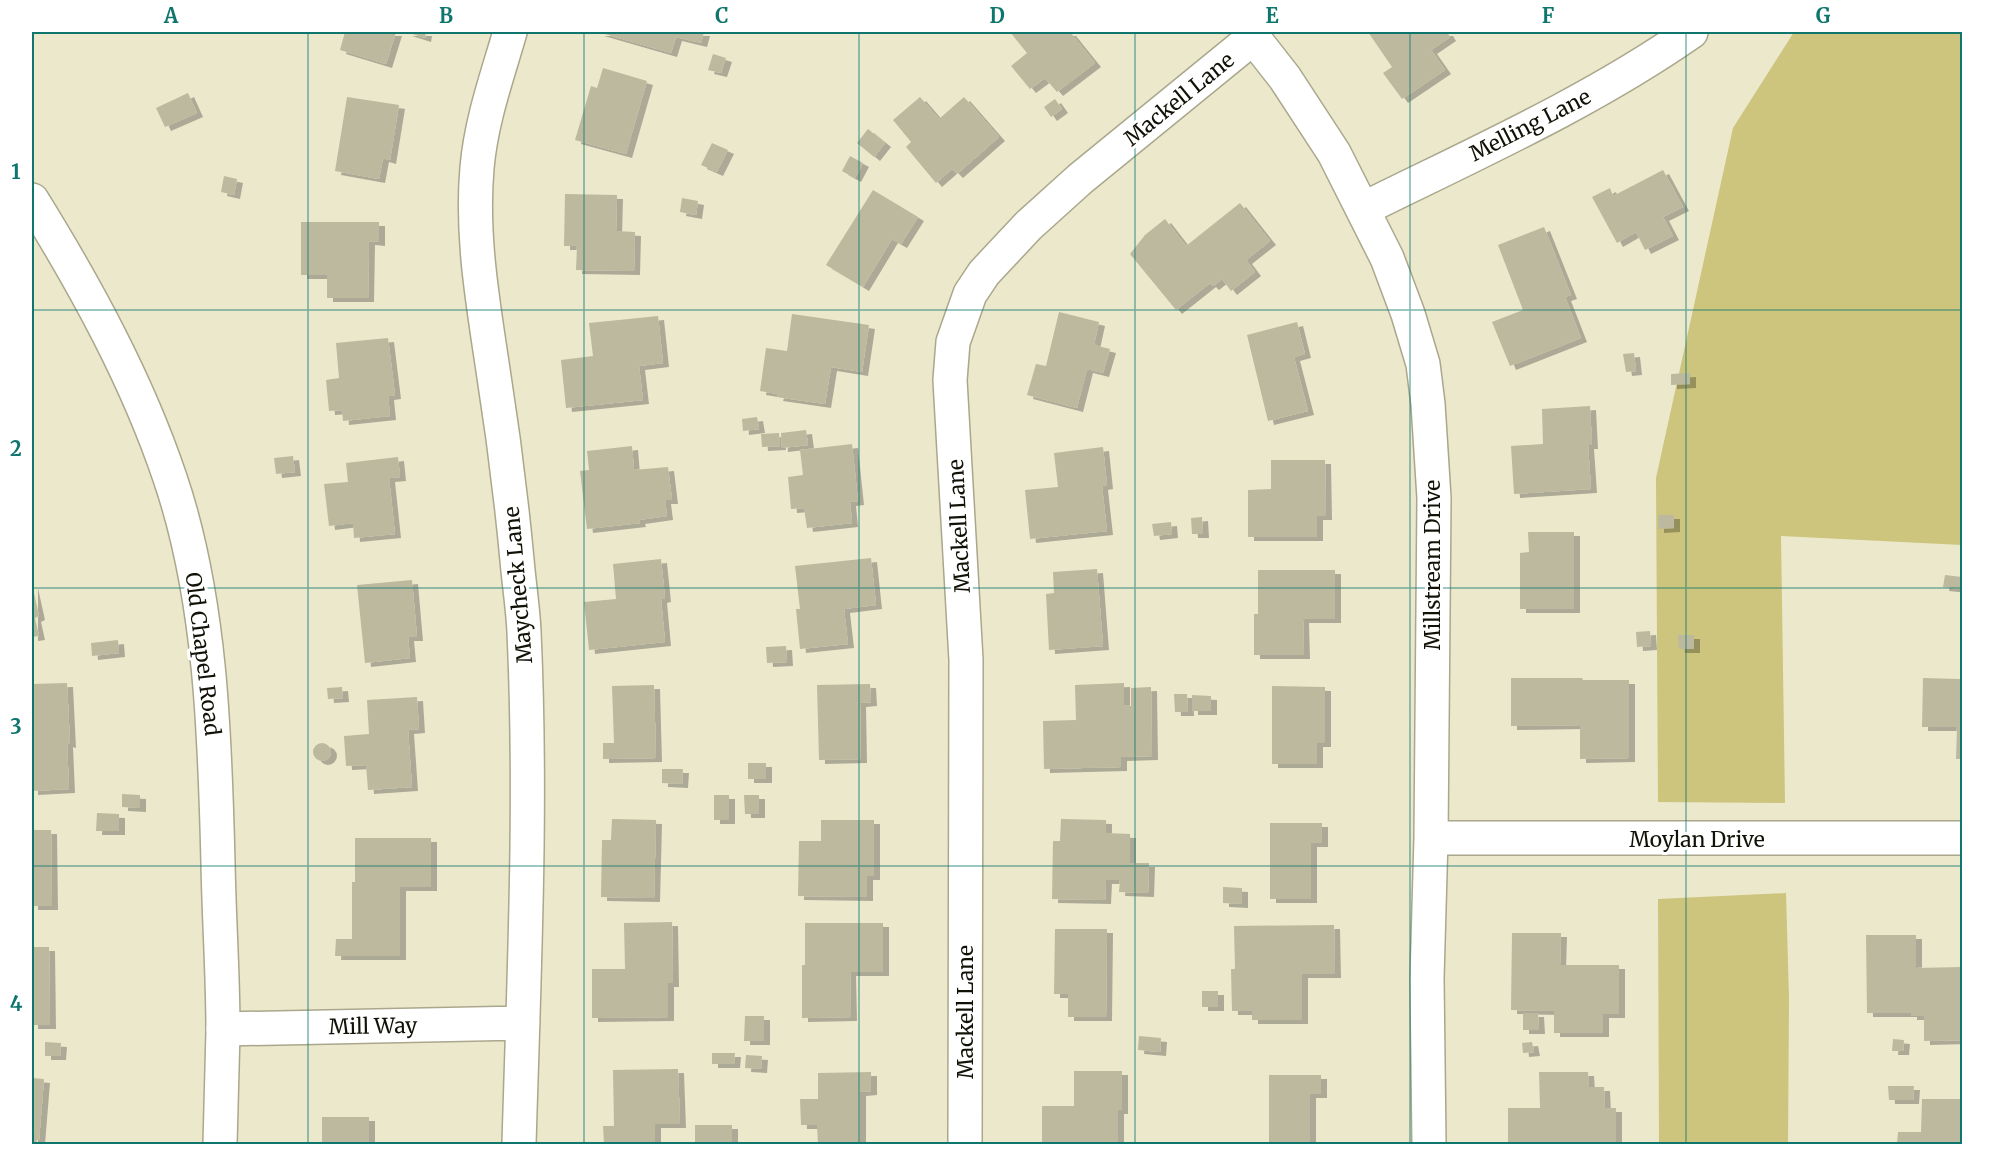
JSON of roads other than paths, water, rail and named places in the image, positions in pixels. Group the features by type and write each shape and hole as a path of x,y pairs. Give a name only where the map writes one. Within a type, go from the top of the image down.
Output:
{"street":[{"name":"Maycheck Lane","path":"510,32 483,123 477,167 476,206 480,274 508,470 524,630 526,748 523,1023 519,1144"},
{"name":"Melling Lane","path":"1363,209 1635,70 1691,32"},
{"name":"Millstream Drive","path":"1251,34 1285,78 1329,145 1363,209 1387,258 1408,314 1423,364 1434,498 1431,838 1427,978 1429,1144"},
{"name":"Mackell Lane","path":"965,1144 966,660 950,380 953,342 970,294 984,273 1028,226 1251,34"},
{"name":"Old Chapel Road","path":"32,200 78,275 145,413 170,478 186,532 203,623 215,755 223,1029 220,1144"},
{"name":"Moylan Drive","path":"1431,838 1962,838"},
{"name":"Mill Way","path":"223,1029 523,1023"}]}
